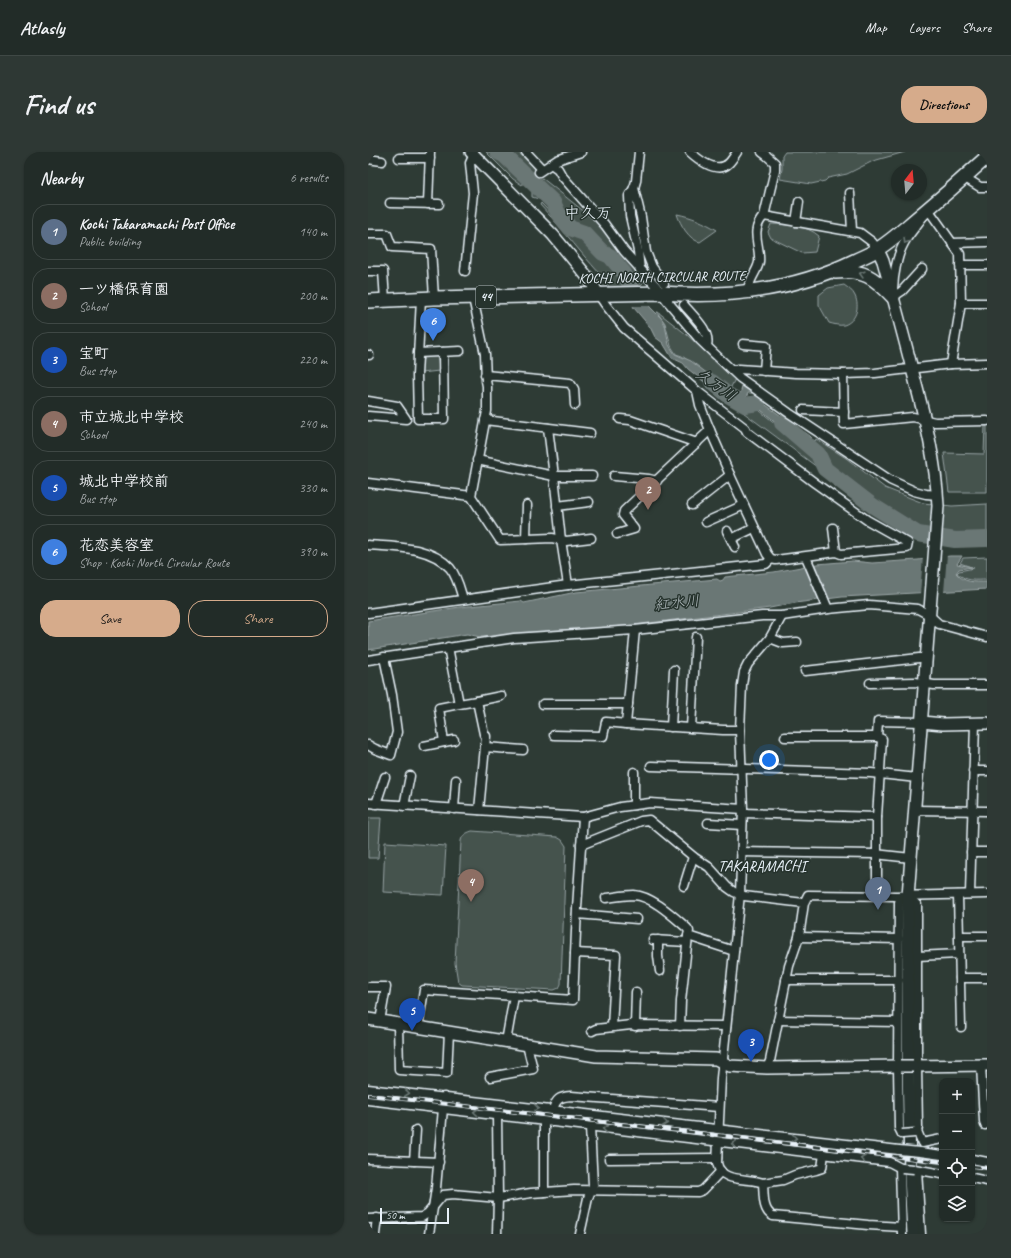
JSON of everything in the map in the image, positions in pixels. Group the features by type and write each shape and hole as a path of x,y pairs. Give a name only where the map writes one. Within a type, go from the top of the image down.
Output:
{"main road":[{"name":"KOCHI NORTH CIRCULAR ROUTE","path":"368,301 602,294 659,290 684,295 728,294 785,286 824,274 878,250 899,234 987,157"},
{"path":"824,274 852,272 866,275 874,279 893,297"}],"street":[{"path":"526,152 541,171 551,164 581,152"},
{"path":"639,152 636,181 629,196 629,202 630,216 640,270"},
{"path":"693,153 708,165 720,167 729,164 737,152"},
{"path":"747,292 759,264 756,238 759,224 764,216 775,170 775,164 766,154 762,152"},
{"path":"368,613 568,585 766,564 771,560 806,559 836,552 840,554 907,548 908,543 880,528 854,511 747,432 745,428 697,391 624,328 605,304 602,294 554,234 473,153 470,163 473,193 465,271"},
{"path":"399,158 430,155 428,204"},
{"path":"368,159 382,161"},
{"path":"551,164 558,169 562,176 605,225 624,251 659,290 699,339 740,378 788,413 890,480 914,491 938,496"},
{"path":"964,177 980,187 987,187"},
{"path":"634,188 641,218 646,252 659,290"},
{"path":"850,193 852,231"},
{"path":"796,222 799,202"},
{"path":"390,203 438,204"},
{"path":"893,297 895,272 901,250 907,238 921,221 928,209 960,254 961,303 951,364"},
{"path":"764,216 860,233 872,242 878,250 893,297 926,420 935,467 938,496 938,517 929,615 908,896 908,1058 910,1176 913,1234"},
{"path":"368,234 387,234 392,247 431,249 434,298"},
{"path":"952,243 987,242"},
{"path":"960,265 987,265"},
{"path":"893,297 902,291 922,269"},
{"path":"368,271 383,271 385,300"},
{"path":"473,298 485,354 487,411 470,496 500,540 552,538 566,541 590,538"},
{"path":"421,299 417,375 418,419 444,419 443,352"},
{"path":"961,303 987,303"},
{"path":"684,305 706,334 708,343 707,346"},
{"path":"743,344 766,346 764,371"},
{"path":"418,353 460,351"},
{"path":"733,370 739,369 796,373 843,374 875,373 951,364 987,363"},
{"path":"843,374 844,424 913,418 934,422 987,421"},
{"path":"485,375 570,384 574,389 575,405"},
{"path":"697,391 700,405 710,430 754,528 771,560"},
{"path":"368,401 397,406 406,419 368,416"},
{"path":"803,410 844,412"},
{"path":"620,419 630,420 697,443"},
{"path":"485,420 590,433"},
{"path":"548,428 561,540 568,585"},
{"path":"617,534 634,529 623,515 624,512 710,430"},
{"path":"477,460 554,476 592,476"},
{"path":"692,505 730,475"},
{"path":"614,476 657,481"},
{"path":"368,483 470,496"},
{"path":"557,506 590,502"},
{"path":"526,539 527,505"},
{"path":"706,522 744,505"},
{"path":"731,539 754,528"},
{"path":"833,528 836,552"},
{"path":"727,530 735,547"},
{"path":"368,545 396,547 425,552 439,558 451,568 459,585 463,599"},
{"path":"806,559 828,609"},
{"path":"368,660 514,638 635,630 762,616 782,616 869,605 918,609 929,615 939,624 987,637"},
{"path":"782,616 770,638 748,664 744,672 741,696 740,730 743,811 740,894 722,1062 717,1158 718,1167 728,1177 763,1183 783,1180 795,1175 822,1168 824,1154"},
{"path":"626,724 635,630"},
{"path":"691,728 696,637"},
{"path":"770,638 783,643 797,642"},
{"path":"448,648 459,704"},
{"path":"368,745 391,755 398,732 384,657"},
{"path":"806,671 926,658"},
{"path":"671,727 674,670"},
{"path":"870,683 915,682 934,685 987,685"},
{"path":"444,742 439,708 501,696"},
{"path":"477,701 484,734 486,736 479,810"},
{"path":"543,704 628,704"},
{"path":"878,738 878,721 987,723"},
{"path":"554,735 603,736 606,722 740,730"},
{"path":"970,894 975,723"},
{"path":"785,737 882,739 877,817 877,896"},
{"path":"424,746 454,740"},
{"path":"485,747 523,750"},
{"path":"651,766 871,773 917,778"},
{"path":"973,771 987,771"},
{"path":"634,772 634,805"},
{"path":"404,806 410,776"},
{"path":"385,777 372,804 583,817 620,807 650,803 743,811 877,817"},
{"path":"454,809 456,780"},
{"path":"915,810 987,811"},
{"path":"418,1028 424,990 573,1000 583,817"},
{"path":"581,845 641,821 649,820 693,857 709,866 729,889 744,896 804,903"},
{"path":"708,823 742,825"},
{"path":"741,852 877,855 911,858"},
{"path":"971,852 987,852"},
{"path":"684,886 693,857"},
{"path":"958,894 960,1027"},
{"path":"767,1068 770,1061 789,966 799,937 804,903 808,895 908,896 987,894"},
{"path":"606,898 634,895 655,903 673,915 689,931 680,1001 680,1026"},
{"path":"908,896 899,902 899,1128 902,1134 916,1132"},
{"path":"908,896 917,905 915,1066 916,1132 922,1143 939,1140"},
{"path":"577,914 637,919"},
{"path":"958,936 987,936"},
{"path":"799,937 899,938"},
{"path":"660,971 656,940 688,939 734,951"},
{"path":"575,953 616,955 612,1027"},
{"path":"917,956 959,954"},
{"path":"960,978 987,978"},
{"path":"786,980 899,980"},
{"path":"368,986 386,987 380,1021"},
{"path":"635,1026 636,992"},
{"path":"506,1042 514,996"},
{"path":"368,1019 596,1056 716,1059 730,1066 767,1068 984,1065 984,1121 985,1125 987,1124"},
{"path":"778,1020 898,1022"},
{"path":"398,1024 400,1070 447,1073 449,1032"},
{"path":"592,1031 596,1029 631,1025 726,1026"},
{"path":"490,1078 533,1069 527,1045"},
{"path":"368,1088 939,1155"},
{"path":"553,1110 555,1102 559,1098 571,1096 719,1107"},
{"path":"429,1234 434,1206 444,1097"},
{"path":"368,1100 889,1162 896,1164 901,1168 939,1173"},
{"path":"497,1115 497,1234"},
{"path":"544,1121 544,1192"},
{"path":"580,1234 588,1198 594,1185 590,1127"},
{"path":"414,1161 416,1130"},
{"path":"609,1159 717,1158"},
{"path":"368,1159 438,1162"},
{"path":"975,1160 987,1162"},
{"path":"763,1183 766,1209 773,1216 868,1225 902,1230 901,1168"},
{"path":"916,1169 921,1234"},
{"path":"375,1234 372,1218 422,1217 443,1195 453,1194 498,1198 544,1192 592,1190 698,1192 703,1190 721,1171"},
{"path":"975,1179 987,1181"}],"shaded area":[{"path":"486,152 497,155 508,163 520,178 523,183 522,185 513,179"},
{"path":"509,152 518,152 534,167 536,170 534,173 519,166"},
{"path":"785,152 905,152 873,161 847,174 828,178 825,181 811,184 780,179 782,156"},
{"path":"542,178 596,221 636,271 643,283 639,284 632,279 611,254 604,251 585,230 572,225 567,218 565,211 552,198 551,193 541,185 539,180"},
{"path":"532,188 536,188 550,201 532,197"},
{"path":"541,203 569,232 584,236 607,262 610,263 609,260 611,260 621,272 625,282 622,288 610,288 540,205"},
{"path":"677,214 698,220 717,230 700,242 696,241 686,231"},
{"path":"771,224 796,226 814,232 819,236 815,252 802,253 771,238 768,232"},
{"path":"844,285 852,291 855,296 857,305 856,313 848,323 844,325 829,323 819,305 819,295 828,288"},
{"path":"657,312 686,334 735,379 730,389 726,388 682,356 676,354 671,346 665,323"},
{"path":"426,356 436,356 438,359 439,371 421,373 422,361"},
{"path":"736,405 745,411 754,406 793,438 809,447 816,456 825,473 736,407"},
{"path":"985,425 987,425 987,492 949,492 944,453 984,454"},
{"path":"805,437 815,441 816,439 846,458 885,488 923,503 952,506 987,504 987,534 966,535 962,538 915,529 831,470 818,453 801,438"},
{"path":"987,557 987,580 967,579 957,573 959,571 974,568 960,563 963,558"},
{"path":"368,818 381,818 378,858 368,858"},
{"path":"472,831 557,837 562,840 566,846 561,984 559,988 554,990 462,985 458,982 455,963 461,841 465,834"},
{"path":"385,842 446,846 443,895 383,892"}],"water":[{"path":"624,272 637,283 650,307 662,319 665,325 669,345 675,354 691,361 730,391 726,399 688,369 683,363 672,358 663,343 655,337 650,327 634,308 624,288 626,282"},
{"path":"742,386 752,393 748,393 746,398 753,400 756,398 812,438 805,436 794,437 756,406 750,407 747,412 735,405 740,396"},
{"name":"紅水川","path":"962,556 957,564 972,567 959,569 956,573 962,579 987,582 987,589 842,597 770,608 625,626 480,637 467,634 368,650 368,621 460,607 521,601 524,603 576,592 717,579 720,581 725,577 774,572 817,564 853,561 872,563"}],"pier":[{"path":"624,284 639,284 652,306 631,306 622,289"},
{"path":"947,554 944,592 920,594 923,557"}],"waterway":[{"name":"久万川","path":"498,152 504,155 553,202 558,213 570,228 584,233 603,253 610,256 624,273 634,293"},
{"name":"久万川","path":"712,382 728,395 745,405 758,403"},
{"name":"久万川","path":"782,423 818,454 825,469 873,506 918,534 955,540 987,539"}],"railway":[{"path":"368,1095 939,1162"},
{"path":"975,1166 987,1168"}],"place":[{"name":"花恋美容室","path":"433,341"},
{"name":"一ツ橋保育園","path":"648,510"},
{"name":"市立城北中学校","path":"471,902"},
{"name":"Kochi Takaramachi Post Office","path":"878,910"},
{"name":"城北中学校前","path":"412,1031"},
{"name":"宝町","path":"751,1062"}],"district":[{"name":"中久万","path":"588,213"},
{"name":"TAKARAMACHI","path":"762,866"}]}
